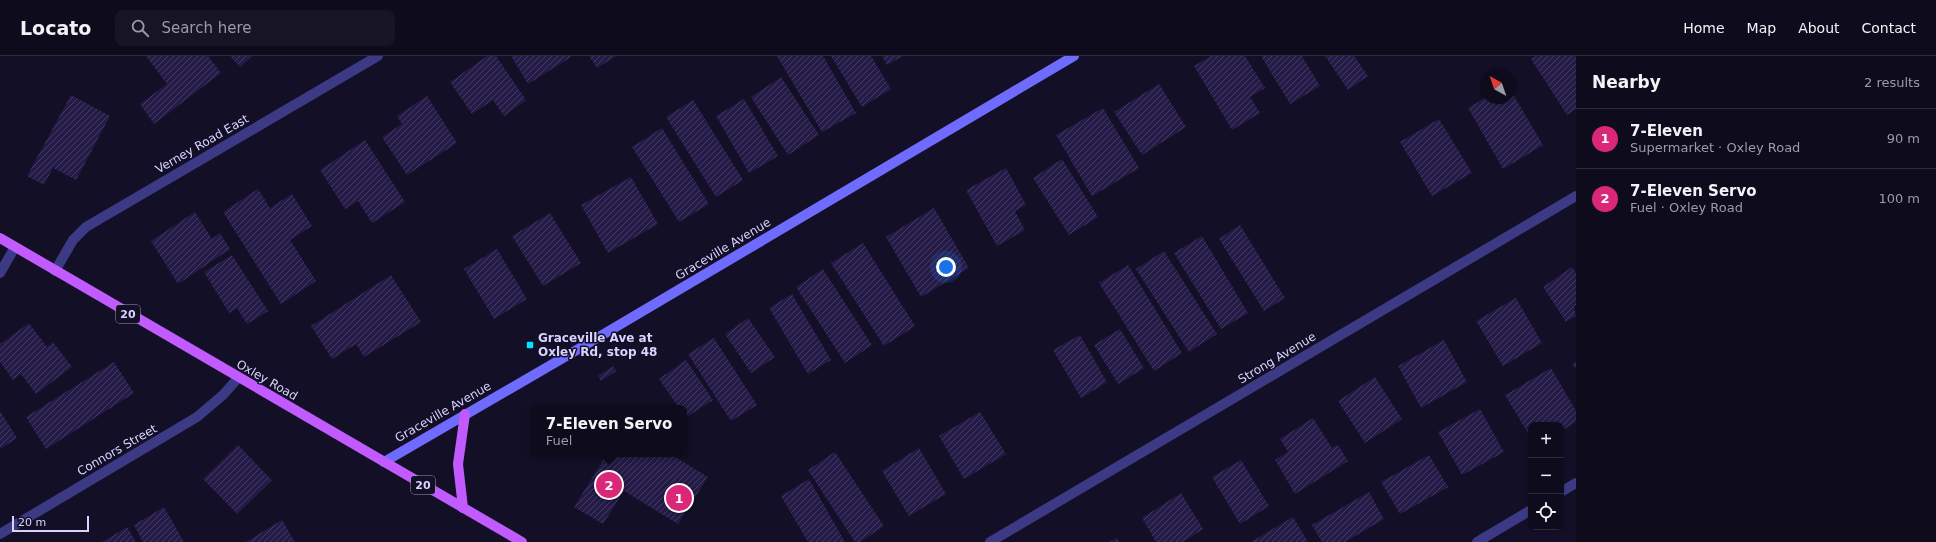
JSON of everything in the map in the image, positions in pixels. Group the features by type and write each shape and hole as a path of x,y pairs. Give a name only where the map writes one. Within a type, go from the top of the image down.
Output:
{"main road":[{"name":"Graceville Avenue","path":"384,462 587,344 1074,56"},
{"name":"Oxley Road","path":"0,238 238,378 522,542"},
{"path":"463,508 458,464 465,414"}],"street":[{"name":"Verney Road East","path":"55,271 73,240 86,227 378,56"},
{"name":"Strong Avenue","path":"990,542 1576,196"},
{"path":"0,273 15,247"},
{"name":"Connors Street","path":"0,534 197,418 223,396 238,378"},
{"path":"1564,490 1576,484"},
{"path":"1477,542 1528,512"}],"building":[{"path":"146,56 208,56 221,73 154,124 140,104 167,84"},
{"path":"230,56 252,56 240,67"},
{"path":"487,56 496,56 526,100 504,116 493,100 472,114 450,82"},
{"path":"511,56 570,56 571,57 528,84"},
{"path":"589,56 616,56 597,68"},
{"path":"777,56 823,56 856,113 822,132"},
{"path":"831,56 871,56 891,89 862,107"},
{"path":"882,56 903,56 887,65"},
{"path":"1211,56 1245,56 1265,88 1250,97 1260,113 1232,130 1194,66"},
{"path":"1261,56 1302,56 1320,86 1290,104"},
{"path":"1325,56 1354,56 1368,76 1348,90"},
{"path":"1536,56 1576,56 1576,109 1567,115 1531,59"},
{"path":"781,77 819,135 788,155 751,97"},
{"path":"1159,84 1186,127 1142,155 1114,112"},
{"path":"71,95 110,116 76,180 53,168 44,185 27,176"},
{"path":"427,96 457,143 407,175 382,137 402,124 397,116"},
{"path":"744,99 778,156 749,173 716,116"},
{"path":"1516,99 1543,145 1503,169 1468,108 1480,101 1480,104 1516,104"},
{"path":"693,100 743,180 716,197 666,117"},
{"path":"1103,108 1139,168 1092,196 1056,135"},
{"path":"1439,119 1472,173 1432,196 1400,142"},
{"path":"662,128 709,204 679,222 632,147"},
{"path":"365,140 405,202 372,223 358,201 345,209 320,170"},
{"path":"1062,159 1098,217 1069,235 1033,178"},
{"path":"1006,168 1026,205 1015,211 1025,230 997,246 966,190"},
{"path":"631,177 658,224 608,253 581,205"},
{"path":"258,189 270,208 292,194 312,226 290,240 316,281 281,304 223,212"},
{"path":"934,208 969,268 921,297 886,237"},
{"path":"195,212 212,239 220,233 230,249 178,284 151,241"},
{"path":"550,213 581,263 543,286 512,236"},
{"path":"1240,225 1285,298 1264,311 1219,239"},
{"path":"1202,236 1248,313 1221,329 1174,253"},
{"path":"863,243 915,326 884,346 831,263"},
{"path":"497,249 527,299 494,319 464,269"},
{"path":"1164,251 1217,334 1189,352 1136,269"},
{"path":"232,255 268,311 247,324 237,308 229,313 204,272"},
{"path":"1128,265 1182,353 1154,371 1099,283"},
{"path":"1572,267 1576,273 1576,305 1574,306 1576,316 1566,322 1543,287"},
{"path":"823,269 872,345 845,363 796,287"},
{"path":"391,275 421,322 364,357 356,344 332,359 311,326"},
{"path":"792,294 831,360 808,374 769,308"},
{"path":"1516,298 1542,343 1503,366 1476,321"},
{"path":"748,318 775,357 751,373 725,334"},
{"path":"29,323 47,347 53,342 72,367 36,394 21,374 13,380 0,362 0,344"},
{"path":"1120,329 1144,368 1118,384 1094,345"},
{"path":"1080,335 1107,382 1081,398 1053,350"},
{"path":"714,338 757,405 731,421 688,354"},
{"path":"1444,340 1467,382 1421,408 1398,366"},
{"path":"686,360 713,400 687,417 687,405 677,405 659,379"},
{"path":"1576,361 1576,369 1572,364"},
{"path":"114,362 134,393 46,449 26,417"},
{"path":"613,366 616,371 601,381 598,376"},
{"path":"1551,368 1576,411 1576,422 1564,429 1564,422 1528,422 1528,433 1505,395"},
{"path":"1375,377 1402,419 1365,443 1338,401"},
{"path":"1480,409 1504,452 1462,475 1438,432"},
{"path":"0,411 17,438 0,449"},
{"path":"980,412 1006,454 964,479 939,436"},
{"path":"1313,418 1332,448 1338,445 1348,461 1295,494 1275,460 1288,452 1280,439"},
{"path":"238,445 272,480 237,514 203,479"},
{"path":"919,448 946,494 909,516 882,471"},
{"path":"835,452 884,526 860,542 855,542 808,470"},
{"path":"1429,455 1448,487 1400,514 1381,482"},
{"path":"605,457 675,457 708,477 678,524 624,491 603,524 574,507"},
{"path":"1241,460 1269,506 1240,524 1212,477"},
{"path":"809,479 845,542 808,542 781,496"},
{"path":"1369,492 1384,519 1345,542 1322,542 1312,525"},
{"path":"1181,493 1203,529 1183,542 1156,542 1142,518"},
{"path":"164,507 184,542 143,542 134,525"},
{"path":"1293,517 1308,542 1251,542"},
{"path":"282,520 295,542 246,542"},
{"path":"127,527 136,542 102,542"},
{"path":"1117,538 1119,542 1109,542"}],"place":[{"name":"Graceville Ave at Oxley Rd, stop 48","path":"530,345"},
{"name":"7-Eleven Servo","path":"609,485"},
{"name":"7-Eleven","path":"679,498"}]}
